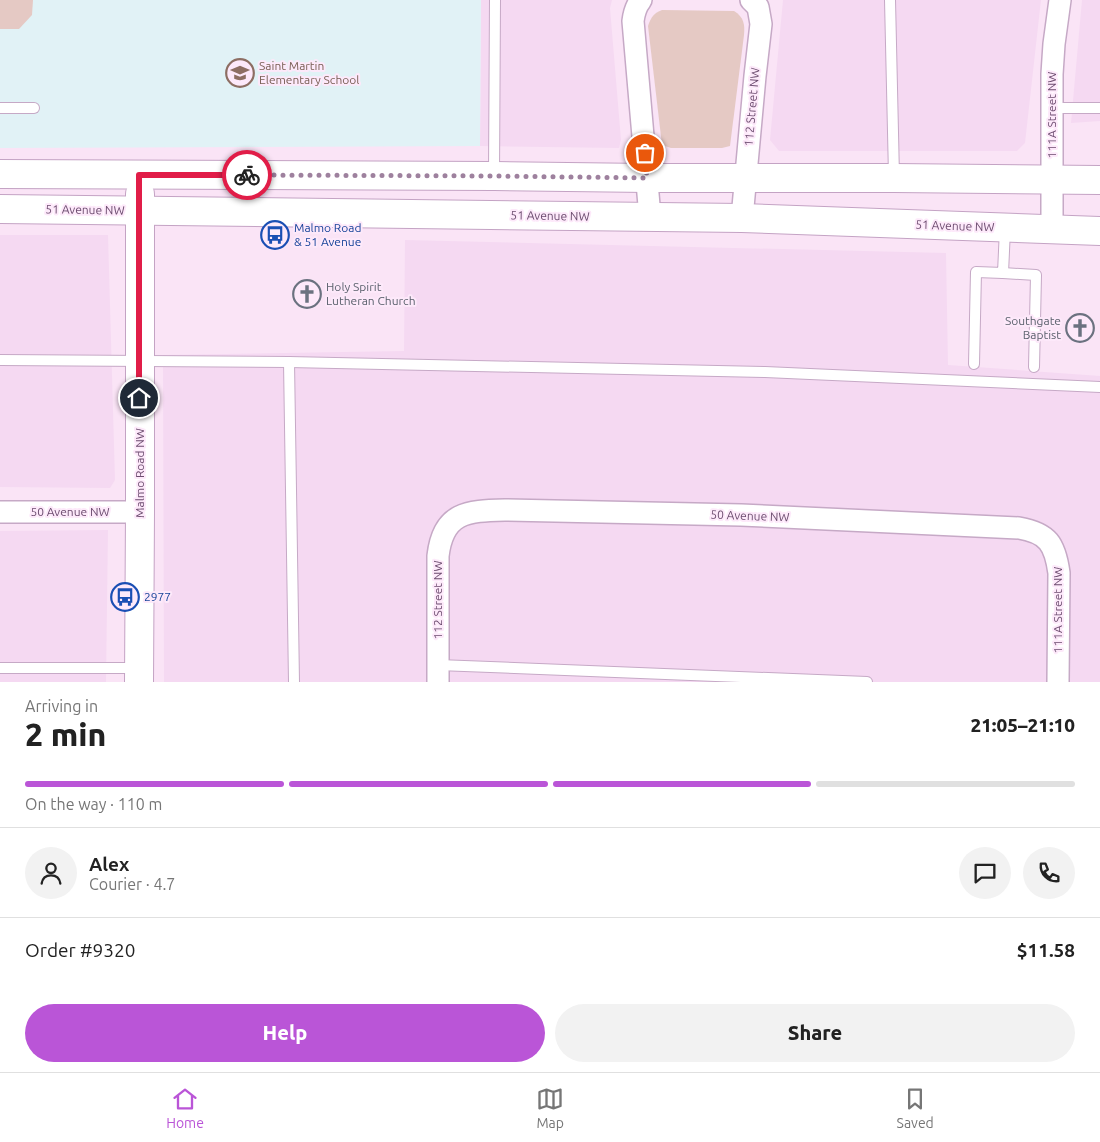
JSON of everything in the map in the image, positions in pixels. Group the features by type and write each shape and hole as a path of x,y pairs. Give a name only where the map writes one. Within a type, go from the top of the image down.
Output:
{"main road":[{"path":"0,174 1100,180"},
{"name":"Malmo Road NW","path":"139,175 139,675"},
{"name":"51 Avenue NW","path":"0,209 742,218 1100,231"}],"street":[{"path":"641,0 634,12 633,21 650,217"},
{"name":"112 Street NW","path":"742,218 754,76 761,24 758,7 751,0"},
{"name":"111A Street NW","path":"1052,230 1052,74 1060,0"},
{"name":"50 Avenue NW","path":"452,522 462,515 496,510 741,515 1019,528 1031,530 1048,540"},
{"name":"50 Avenue NW","path":"0,512 140,512"},
{"name":"112 Street NW","path":"438,674 439,545 443,534 452,522"},
{"name":"111A Street NW","path":"1048,540 1055,551 1059,573 1058,682"}],"lane":[{"path":"494,176 495,0"},
{"path":"890,0 894,178"},
{"path":"0,108 34,108"},
{"path":"1052,108 1100,108"},
{"path":"1003,273 1005,228"},
{"path":"974,364 976,272 1003,273 1036,275 1034,367"},
{"path":"0,360 289,362 765,372 1100,387"},
{"path":"289,362 294,682"},
{"path":"0,668 139,675"},
{"path":"438,674 867,682"}],"shaded area":[{"name":"Saint Martin Elementary School","path":"0,0 481,0 480,146 0,148"},
{"path":"0,0 33,0 32,15 19,29 0,29"},
{"path":"481,0 612,0 610,8 621,140 619,148 480,146"},
{"path":"783,0 1041,0 1025,143 1017,151 779,151 770,140"},
{"path":"1082,0 1100,0 1100,121 1071,123"},
{"path":"662,10 734,11 742,19 744,35 730,146 722,148 671,148 662,145 648,26 653,16"},
{"path":"0,235 108,235 115,480 110,488 0,487"},
{"path":"405,240 946,253 948,365 1100,376 1100,682 164,682 163,355 404,351"},
{"path":"108,530 106,682 0,682 0,531"}],"way so far":[{"path":"247,175 647,178 645,153"}],"place":[{"name":"Saint Martin Elementary School","path":"240,73"},
{"name":"Malmo Road & 51 Avenue","path":"275,235"},
{"name":"Holy Spirit Lutheran Church","path":"307,294"},
{"name":"Southgate Baptist","path":"1080,328"},
{"name":"2977","path":"125,597"}],"route":[{"path":"139,398 139,175 247,175"}]}
